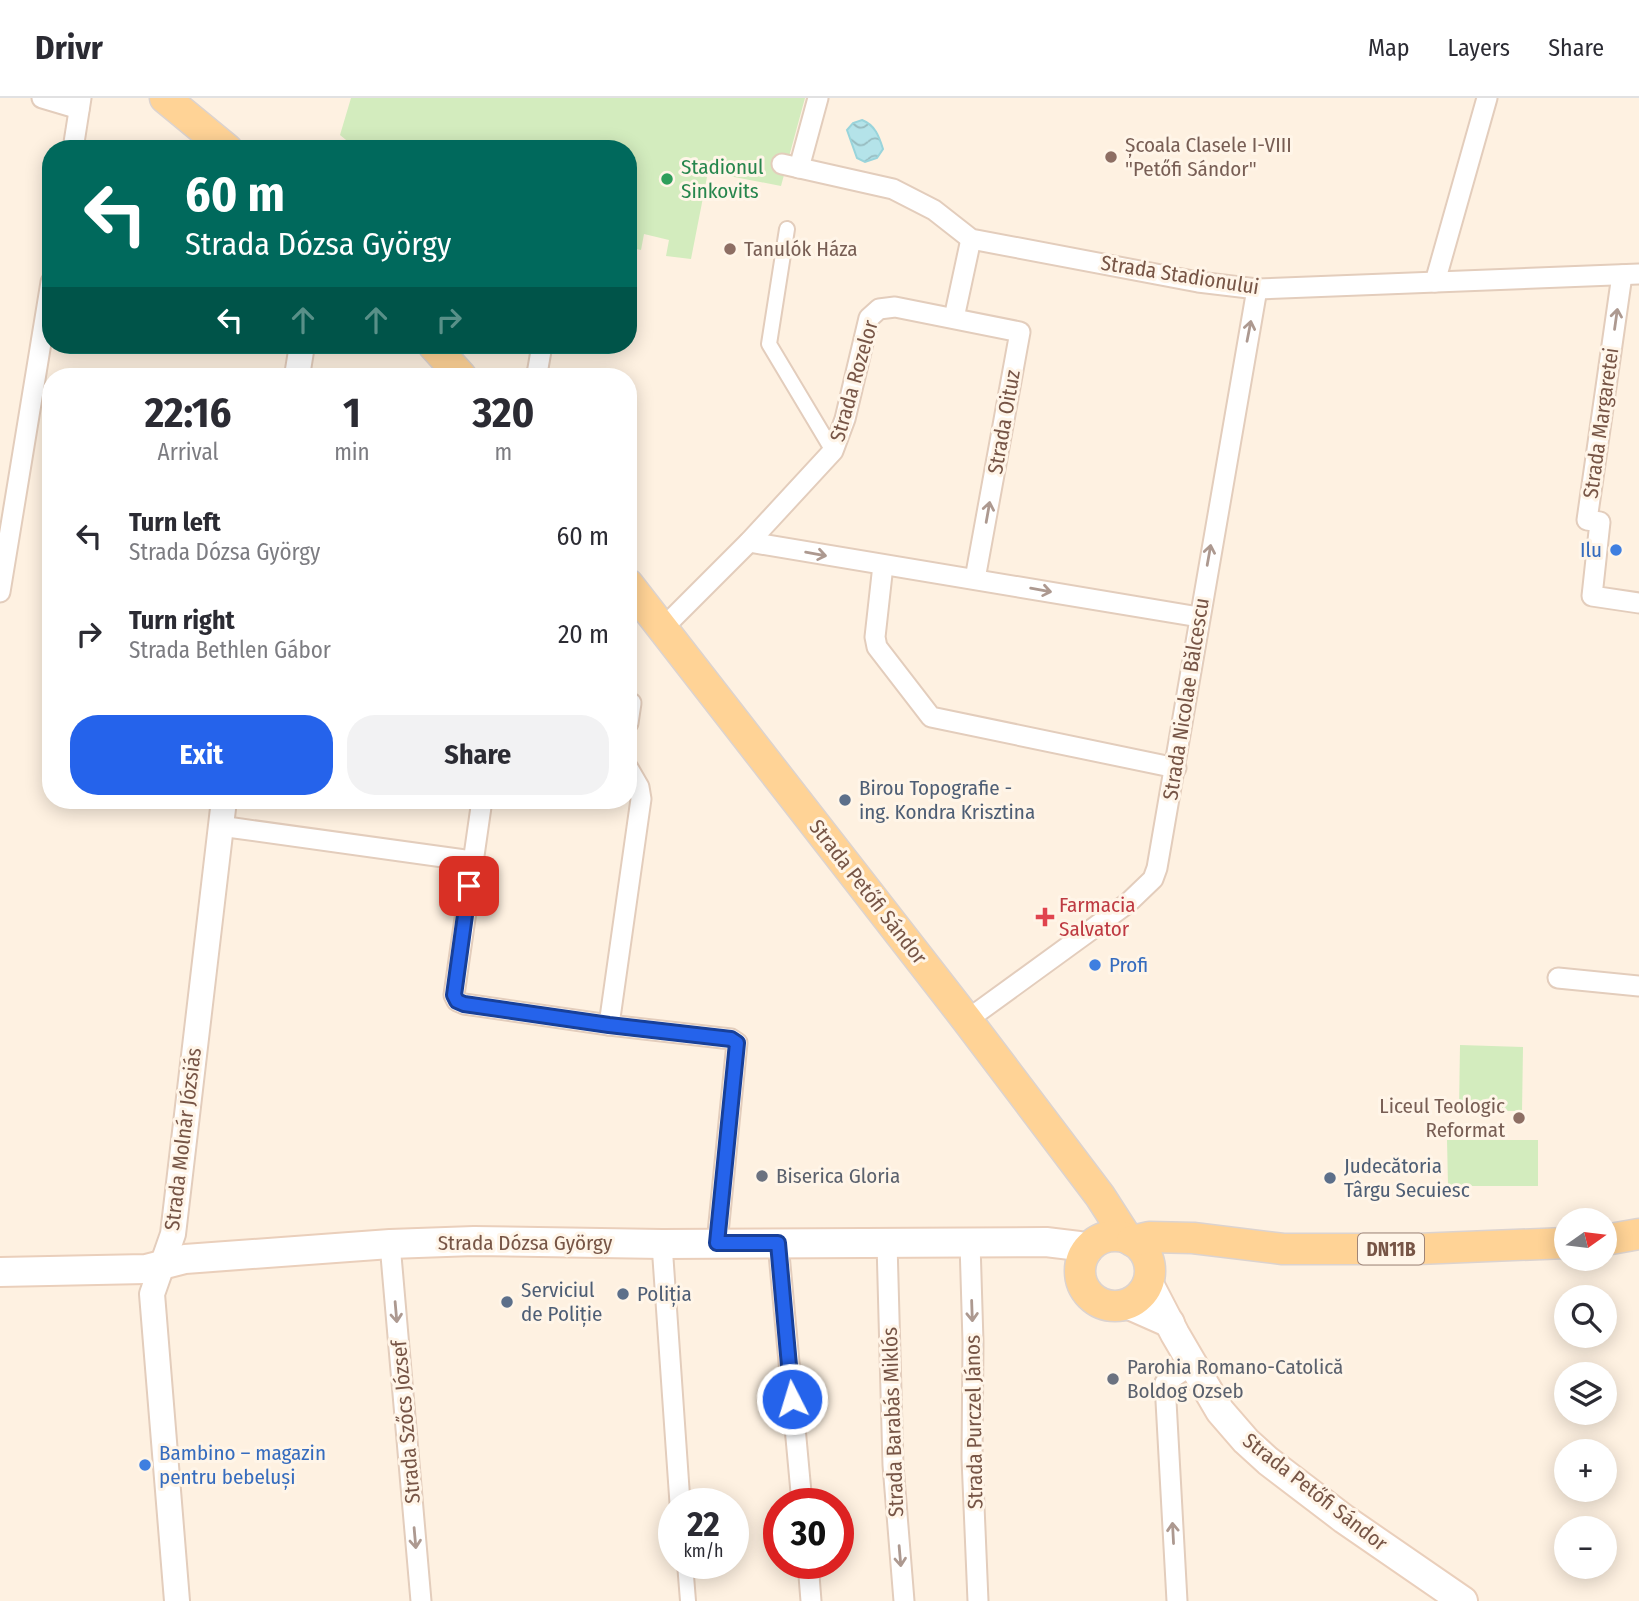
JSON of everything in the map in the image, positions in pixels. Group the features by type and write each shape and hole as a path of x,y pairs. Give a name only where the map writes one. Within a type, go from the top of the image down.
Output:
{"main road":[{"path":"165,98 216,140"},
{"path":"441,354 454,368"},
{"name":"Strada Petőfi Sándor","path":"637,596 967,1020 1117,1219 1129,1240"},
{"path":"1088,1255 1105,1238 1116,1236 1129,1240 1144,1252 1148,1261 1149,1279 1137,1298 1128,1304 1116,1306 1096,1300 1087,1292 1088,1255 1103,1203"},
{"path":"1617,1238 1639,1234"},
{"name":"DN11B","path":"1129,1240 1149,1237 1283,1249 1417,1249 1554,1243"},
{"name":"Strada Dózsa György","path":"0,1272 123,1271 161,1266 177,1260 390,1244 474,1241 662,1244 1053,1243 1079,1246 1088,1255"},
{"name":"DN11B","path":"1149,1279 1174,1254 1217,1242"},
{"name":"Strada Petőfi Sándor","path":"1149,1279 1193,1364 1232,1426 1268,1461 1344,1519 1462,1601"},
{"path":"1128,1304 1170,1323"}],"street":[{"path":"41,98 80,104 74,140"},
{"name":"Strada Stadionului","path":"818,98 791,166 893,189 934,210 971,239 1198,282 1257,289 1630,275"},
{"path":"1435,282 1488,98"},
{"path":"787,229 769,344 834,451"},
{"path":"954,318 971,239"},
{"name":"Strada Margaretei","path":"1630,275 1587,520 1601,522 1592,596 1639,603"},
{"name":"Strada Nicolae Bălcescu","path":"967,1020 1128,902 1153,879 1161,856 1199,617 1257,289"},
{"name":"Strada Rozelor","path":"662,629 749,542 834,451 845,419 865,327 873,313 886,307 895,307 954,318"},
{"name":"Strada Oituz","path":"954,318 1020,332 975,579"},
{"path":"0,592 42,337"},
{"path":"749,542 1199,617"},
{"path":"883,565 875,638 877,647 931,717 1176,768"},
{"path":"609,1025 640,799 637,784"},
{"name":"Strada Molnár Józsiás","path":"177,1601 152,1294 173,1234 223,809"},
{"path":"481,809 454,995 457,1001 609,1025 731,1039 737,1043 717,1243"},
{"path":"220,825 472,861"},
{"path":"1558,978 1639,986"},
{"path":"778,1243 801,1488"},
{"name":"Strada Barabás Miklós","path":"887,1243 893,1465 904,1601"},
{"name":"Strada Purczel János","path":"970,1243 972,1458 978,1601"},
{"name":"Strada Szőcs József","path":"390,1244 421,1601"},
{"path":"662,1244 679,1488"},
{"path":"1177,1601 1165,1383 1193,1364"},
{"path":"686,1579 688,1601"},
{"path":"809,1579 811,1601"}],"green space":[{"name":"Stadionul Sinkovits","path":"351,98 805,98 781,186 708,172 691,259 666,256 669,240 644,234 641,250 637,249 637,140 346,140 340,135"},
{"path":"1460,1045 1523,1047 1522,1111 1459,1111"},
{"path":"1447,1140 1538,1140 1538,1186 1448,1186"}],"water":[{"path":"862,120 873,128 883,149 877,158 865,162 857,158 847,130 853,123"}],"place":[{"name":"Școala Clasele I-VIII \"Petőfi Sándor\"","path":"1111,157"},
{"name":"Stadionul Sinkovits","path":"667,179"},
{"name":"Tanulók Háza","path":"730,249"},
{"name":"Ilu","path":"1616,550"},
{"name":"Birou Topografie - ing. Kondra Krisztina","path":"845,800"},
{"name":"Farmacia Salvator","path":"1045,917"},
{"name":"Profi","path":"1095,965"},
{"name":"Liceul Teologic Reformat","path":"1519,1118"},
{"name":"Biserica Gloria","path":"762,1176"},
{"name":"Judecătoria Târgu Secuiesc","path":"1330,1178"},
{"name":"Poliția","path":"623,1294"},
{"name":"Serviciul de Poliție","path":"507,1302"},
{"name":"Parohia Romano-Catolică Boldog Ozseb","path":"1113,1379"},
{"name":"Bambino – magazin pentru bebeluși","path":"145,1465"}],"route":[{"path":"469,886 454,995 457,1001 609,1025 731,1039 737,1043 717,1243 778,1243 792,1399"}]}
